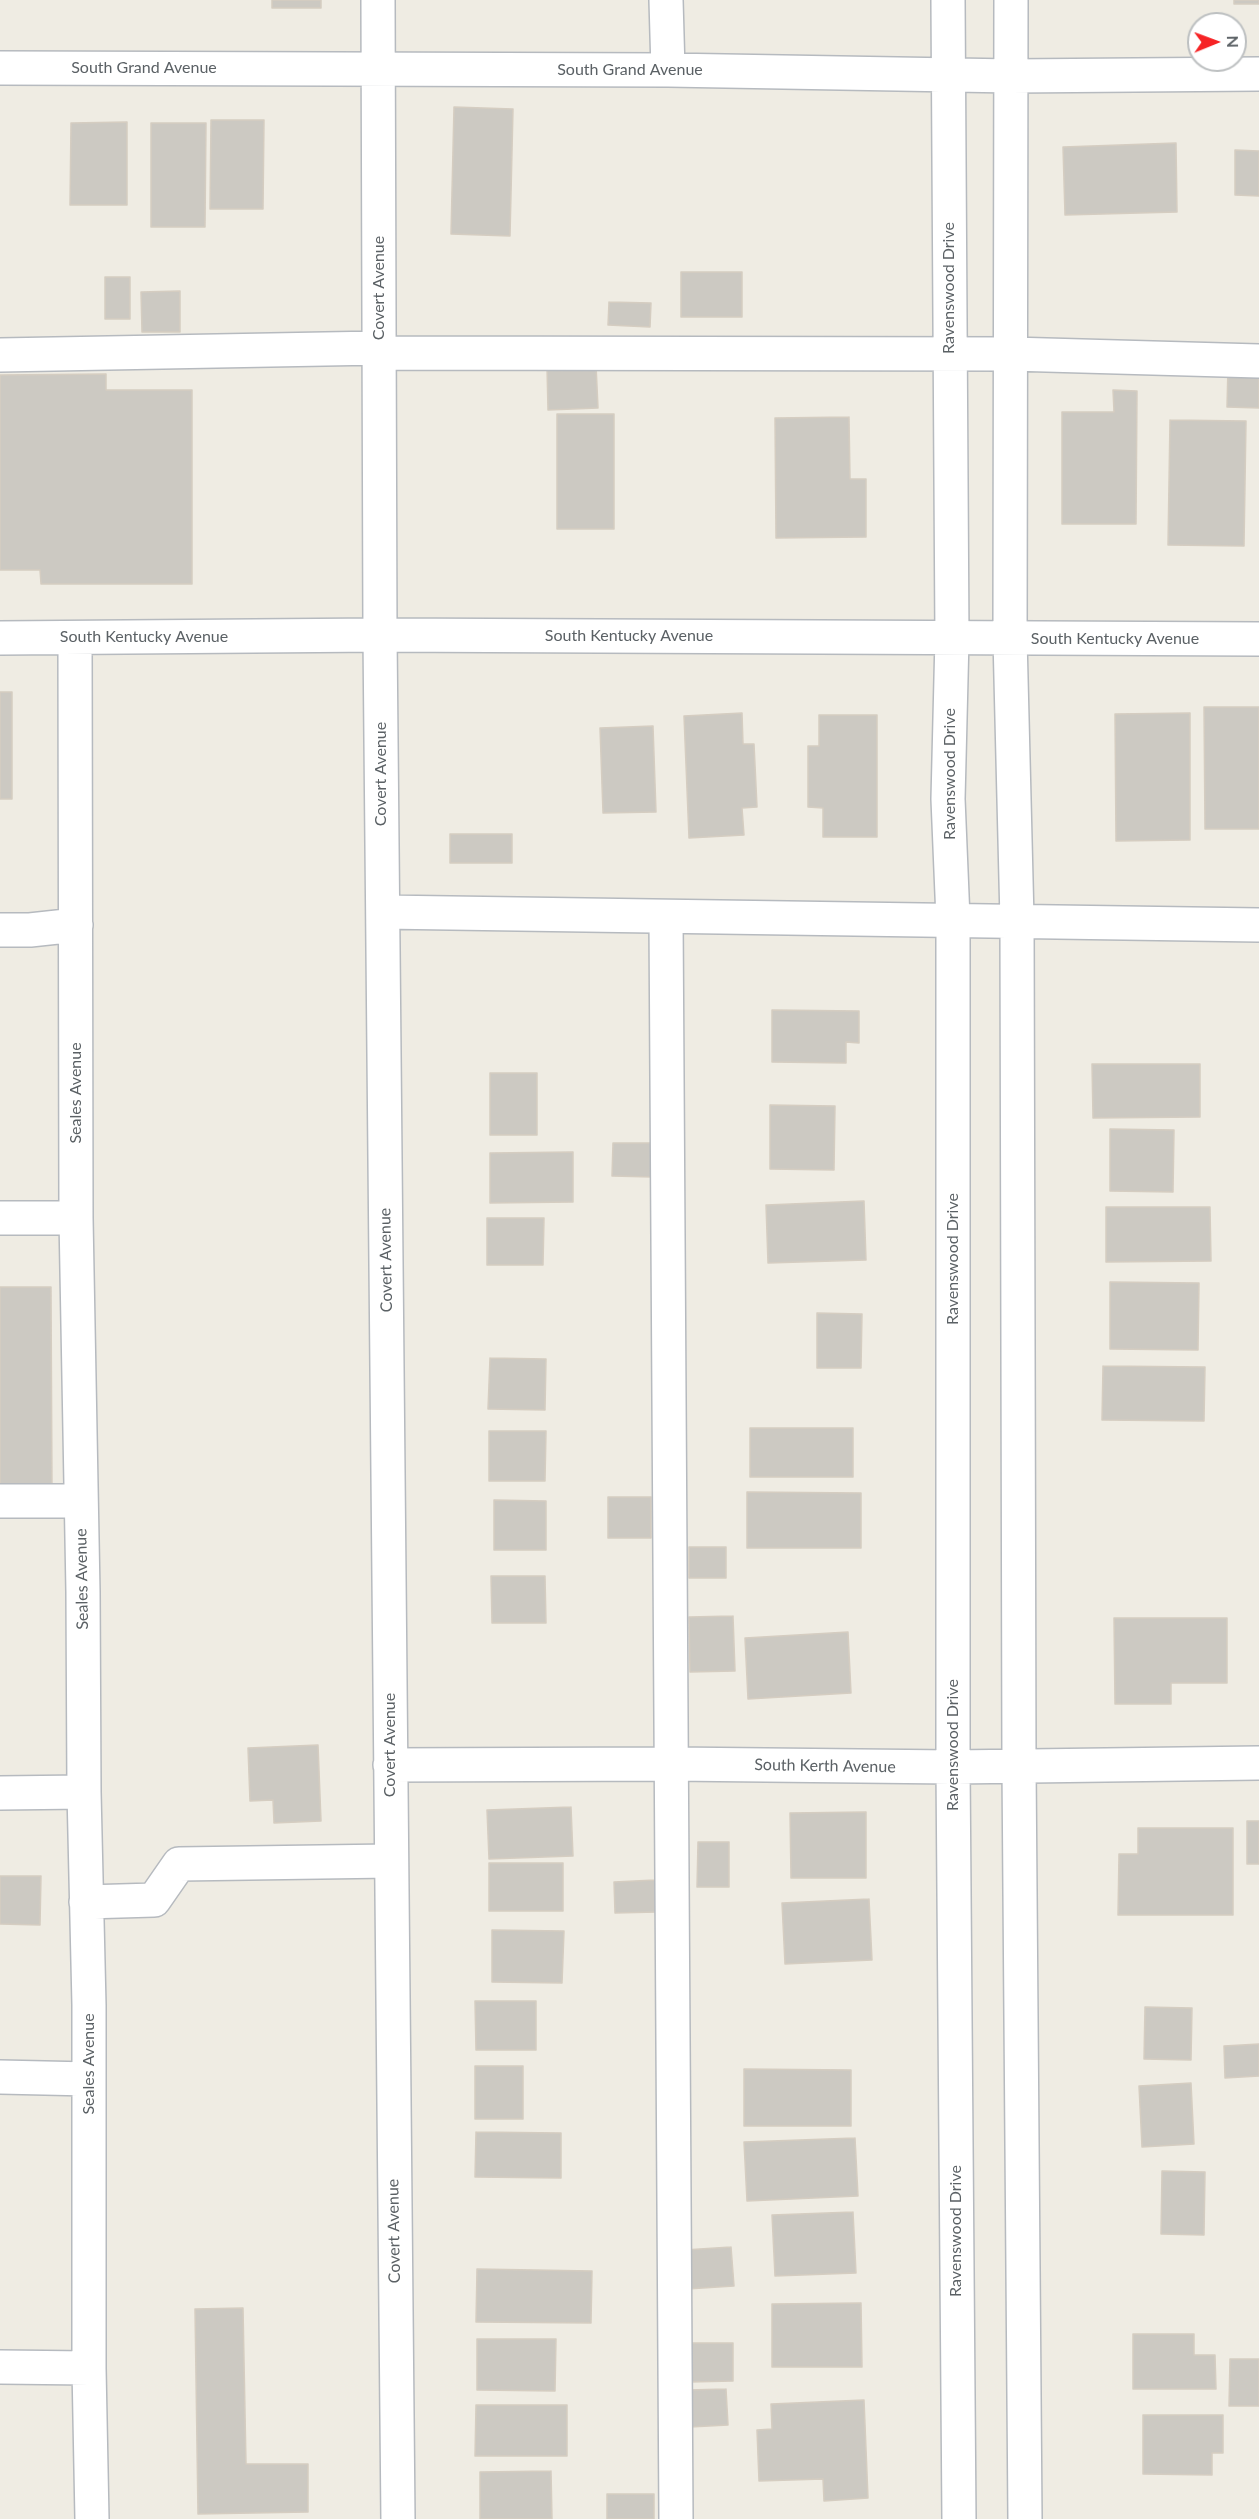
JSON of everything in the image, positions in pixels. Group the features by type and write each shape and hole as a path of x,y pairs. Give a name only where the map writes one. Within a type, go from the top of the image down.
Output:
{"street":[{"name":"Covert Avenue","path":"378,0 382,912 398,2519"},
{"path":"666,0 668,70"},
{"name":"Ravenswood Drive","path":"948,0 952,638 948,799 953,919 953,1767 958,2519"},
{"path":"1011,0 1010,638 1017,920 1024,2519"},
{"name":"South Grand Avenue","path":"0,68 668,70 1012,76 1259,74"},
{"path":"0,355 379,351 1011,354 1259,361"},
{"name":"South Kentucky Avenue","path":"0,638 380,635 1259,639"},
{"name":"Seales Avenue","path":"75,638 76,1218 89,2079 89,2368 92,2519"},
{"path":"382,912 1259,925"},
{"path":"666,917 670,1739 672,1764 671,2049 676,2519"},
{"path":"0,930 30,930 76,925"},
{"path":"0,1218 76,1218"},
{"path":"0,1502 81,1501"},
{"name":"South Kerth Avenue","path":"390,1765 672,1764 953,1767 1259,1763"},
{"path":"0,1793 84,1792"},
{"path":"86,1902 154,1900 179,1864 391,1861"},
{"path":"0,2077 89,2079"},
{"path":"0,2367 89,2368"}],"building":[{"path":"272,0 321,0 321,8 272,8"},
{"path":"1234,0 1259,0 1259,4 1234,4"},
{"path":"454,107 513,109 510,236 451,234"},
{"path":"211,120 264,120 263,209 210,209"},
{"path":"127,122 127,205 70,205 71,123"},
{"path":"151,123 206,123 205,227 151,227"},
{"path":"1176,143 1177,212 1065,215 1063,147"},
{"path":"1235,150 1259,151 1259,196 1235,195"},
{"path":"681,272 742,272 742,317 681,317"},
{"path":"105,277 130,277 130,319 105,319"},
{"path":"180,291 180,332 142,332 141,292"},
{"path":"609,302 651,303 650,327 608,325"},
{"path":"596,365 598,408 548,410 547,367"},
{"path":"1228,367 1259,367 1259,408 1227,407"},
{"path":"106,374 106,390 192,390 192,584 41,584 40,570 0,570 0,375"},
{"path":"1113,390 1137,391 1136,524 1062,524 1062,412 1114,412"},
{"path":"557,414 614,414 614,529 557,529"},
{"path":"849,417 850,479 866,479 866,537 776,538 775,418"},
{"path":"1170,420 1246,421 1244,546 1168,545"},
{"path":"0,692 12,692 12,799 0,799"},
{"path":"1204,707 1259,707 1259,829 1205,829"},
{"path":"742,713 743,744 754,744 757,807 742,808 744,835 689,838 684,716"},
{"path":"1190,713 1190,840 1116,841 1115,714"},
{"path":"819,715 877,715 877,837 823,837 823,808 808,807 808,746 819,746"},
{"path":"653,726 656,812 603,813 600,728"},
{"path":"450,834 512,834 512,863 450,863"},
{"path":"772,1010 859,1011 859,1043 846,1042 846,1063 772,1062"},
{"path":"1092,1064 1200,1064 1200,1117 1093,1118"},
{"path":"490,1073 537,1073 537,1135 490,1135"},
{"path":"770,1105 835,1106 834,1170 770,1169"},
{"path":"1110,1129 1174,1130 1173,1192 1110,1191"},
{"path":"613,1143 653,1143 652,1177 612,1176"},
{"path":"573,1152 573,1202 490,1203 490,1153"},
{"path":"864,1201 866,1260 768,1263 766,1205"},
{"path":"1106,1207 1210,1207 1211,1261 1106,1262"},
{"path":"487,1218 544,1218 543,1265 487,1265"},
{"path":"1110,1282 1199,1283 1198,1350 1110,1349"},
{"path":"0,1287 51,1287 52,1490 0,1490"},
{"path":"817,1313 862,1314 861,1368 817,1368"},
{"path":"490,1358 546,1359 545,1410 488,1409"},
{"path":"1103,1366 1205,1367 1204,1421 1102,1420"},
{"path":"750,1428 853,1428 853,1477 750,1477"},
{"path":"489,1431 546,1431 545,1481 489,1481"},
{"path":"747,1492 861,1493 861,1548 747,1548"},
{"path":"608,1497 651,1497 651,1538 608,1538"},
{"path":"494,1500 546,1501 546,1550 494,1550"},
{"path":"689,1547 726,1547 726,1578 689,1578"},
{"path":"491,1576 545,1576 546,1623 492,1623"},
{"path":"733,1616 735,1671 690,1672 689,1617"},
{"path":"1114,1618 1227,1618 1227,1683 1171,1683 1171,1704 1115,1704"},
{"path":"848,1632 851,1693 748,1699 745,1638"},
{"path":"318,1745 321,1821 274,1823 273,1800 250,1801 248,1748"},
{"path":"571,1807 573,1856 489,1859 487,1810"},
{"path":"866,1812 866,1878 791,1878 790,1813"},
{"path":"1247,1821 1259,1821 1259,1864 1247,1864"},
{"path":"1138,1828 1233,1828 1233,1915 1118,1915 1119,1854 1138,1854"},
{"path":"698,1842 729,1842 729,1887 697,1887"},
{"path":"489,1863 563,1863 563,1911 489,1911"},
{"path":"0,1876 41,1876 40,1925 0,1924"},
{"path":"655,1880 657,1912 615,1913 614,1882"},
{"path":"869,1899 872,1960 785,1964 782,1903"},
{"path":"492,1930 564,1931 562,1983 492,1982"},
{"path":"475,2001 536,2001 536,2050 476,2050"},
{"path":"1145,2007 1192,2008 1191,2060 1144,2059"},
{"path":"1259,2044 1259,2076 1225,2078 1224,2046"},
{"path":"475,2066 523,2066 523,2119 475,2119"},
{"path":"744,2069 851,2070 851,2126 744,2126"},
{"path":"1191,2083 1194,2144 1142,2147 1139,2086"},
{"path":"476,2132 561,2133 561,2178 475,2177"},
{"path":"855,2138 858,2196 747,2201 744,2142"},
{"path":"1162,2171 1205,2172 1204,2235 1161,2234"},
{"path":"853,2212 856,2273 775,2276 772,2215"},
{"path":"731,2247 734,2286 687,2289 684,2250"},
{"path":"477,2269 592,2271 591,2323 476,2322"},
{"path":"861,2303 862,2367 772,2367 772,2304"},
{"path":"243,2308 246,2464 308,2464 308,2512 198,2514 195,2309"},
{"path":"1133,2334 1194,2334 1194,2355 1215,2355 1216,2389 1133,2389"},
{"path":"477,2339 556,2339 555,2391 477,2390"},
{"path":"690,2343 733,2343 733,2381 690,2382"},
{"path":"1230,2359 1259,2359 1259,2406 1229,2406"},
{"path":"726,2389 728,2425 690,2427 688,2390"},
{"path":"864,2400 868,2498 824,2501 823,2479 759,2481 757,2430 772,2429 771,2404"},
{"path":"476,2405 567,2405 567,2456 475,2456"},
{"path":"1143,2415 1223,2415 1223,2453 1212,2453 1212,2475 1143,2474"},
{"path":"551,2471 552,2519 480,2519 480,2472"},
{"path":"607,2494 654,2494 654,2519 607,2519"}]}
